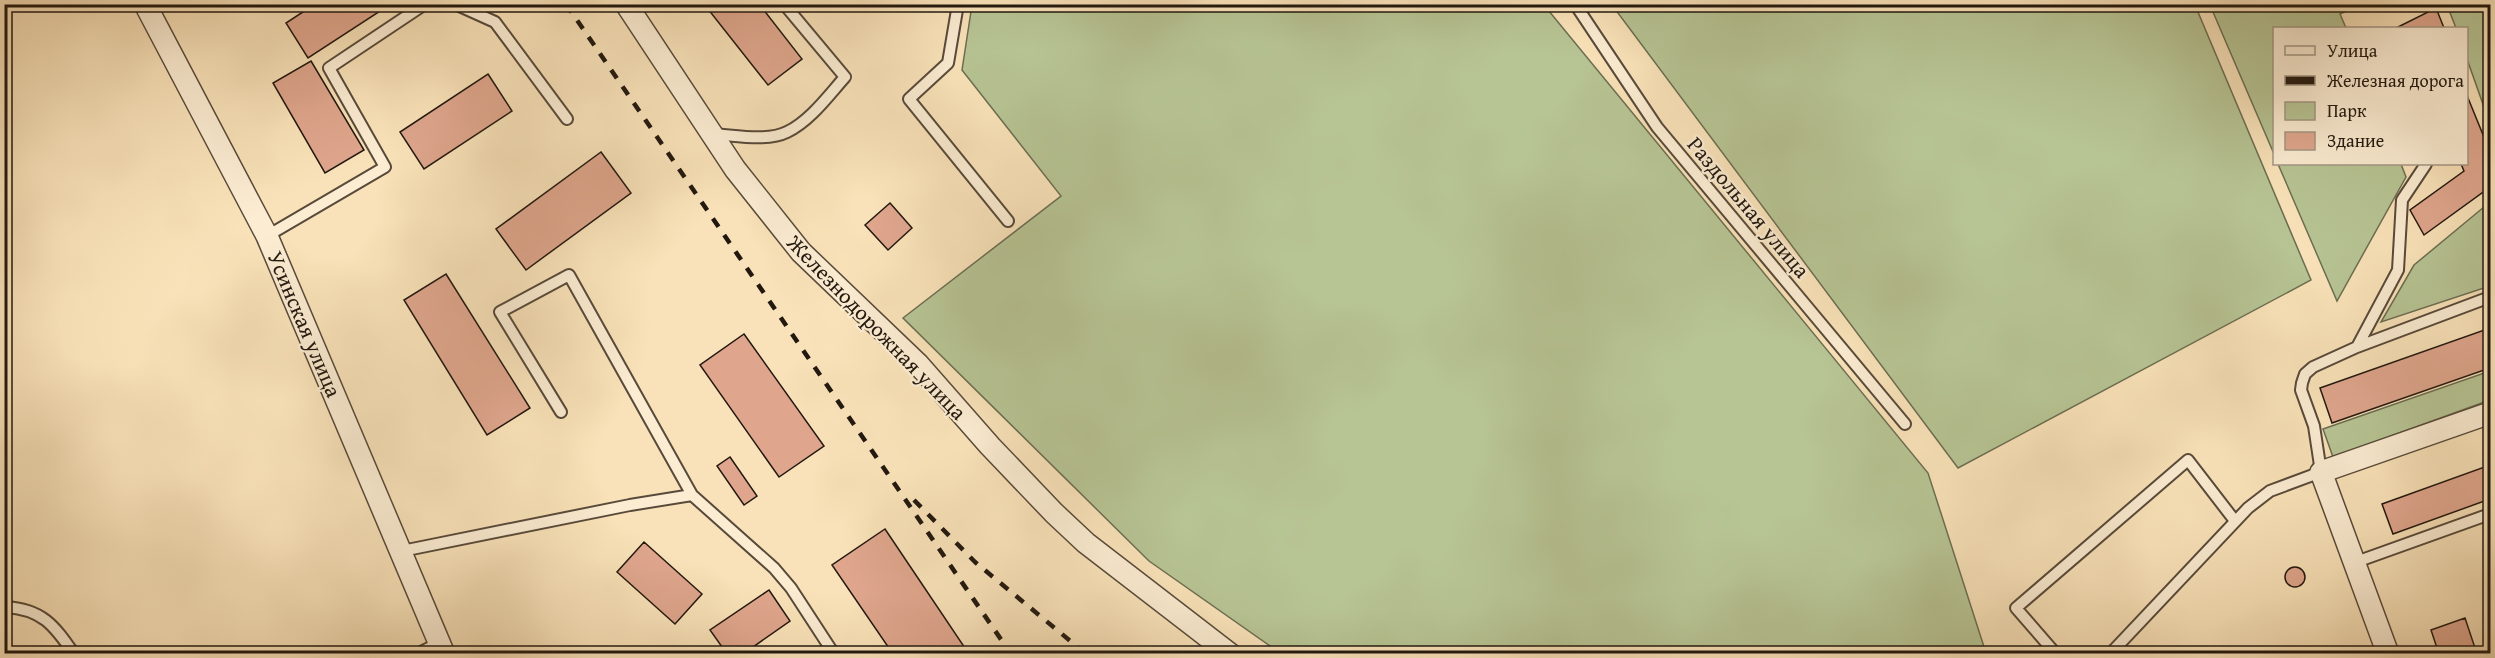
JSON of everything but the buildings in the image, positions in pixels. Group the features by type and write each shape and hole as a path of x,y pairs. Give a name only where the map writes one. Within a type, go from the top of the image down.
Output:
{"street":[{"name":"Усинская улица","path":"146,4 267,236 442,648"},
{"name":"Железнодорожная улица","path":"626,4 735,169 801,252 918,364 990,446 1086,543 1230,654"},
{"path":"2388,654 2322,472 2490,413"}],"lane":[{"path":"267,236 385,167 329,68 425,4"},
{"path":"455,4 495,22 567,119"},
{"path":"712,134 768,136 786,133 809,116 845,77 784,4"},
{"path":"958,4 948,63 909,99 1008,221"},
{"name":"Раздольная улица","path":"1575,4 1657,128 1905,424"},
{"path":"2357,347 2398,270 2402,200 2425,165"},
{"path":"561,412 501,312 569,275 692,495 774,568 791,588 834,654"},
{"path":"2110,654 2235,521 2270,491 2322,472 2314,426 2301,390 2305,374 2313,367 2357,347 2490,297"},
{"path":"2056,654 2016,608 2188,460 2235,521"},
{"path":"402,552 630,505 692,495"},
{"path":"2356,562 2490,514"},
{"path":"5,607 21,608 39,614 55,626 74,654"},
{"path":"417,654 442,648"}],"green space":[{"path":"972,5 1544,5 1928,473 1986,653 1280,653 1149,561 903,318 1061,196 962,70"},
{"path":"1612,5 2195,5 2311,280 1958,468"},
{"path":"2210,5 2358,5 2340,14 2346,27 2273,27 2273,152"},
{"path":"2447,5 2490,5 2490,124 2468,62 2468,27 2456,27"},
{"path":"2278,165 2401,165 2406,177 2337,301"},
{"path":"2490,202 2490,286 2381,322 2414,265"},
{"path":"2490,371 2490,400 2333,457 2323,429"}],"railway":[{"path":"566,4 1011,654"},
{"path":"914,500 975,562 1086,654"}]}
